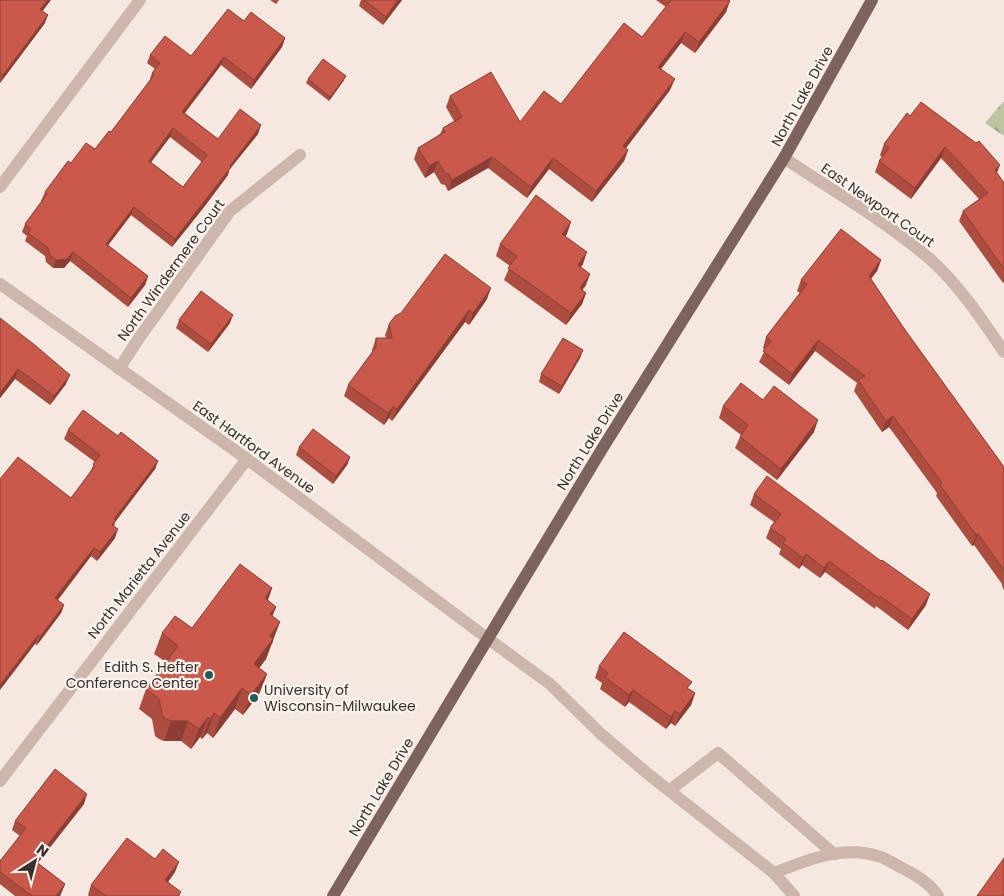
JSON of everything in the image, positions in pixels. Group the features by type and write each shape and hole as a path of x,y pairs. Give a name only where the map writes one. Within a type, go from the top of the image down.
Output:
{"main road":[{"name":"North Lake Drive","path":"332,896 602,449 784,158 872,0"}],"street":[{"path":"0,187 140,0"},
{"name":"North Windermere Court","path":"119,369 230,211 300,155"},
{"name":"East Newport Court","path":"784,158 903,238 932,262 975,310 1004,352"},
{"name":"East Hartford Avenue","path":"0,284 247,459 550,684 600,734 774,873 794,896"},
{"name":"North Marietta Avenue","path":"0,781 247,459"},
{"path":"670,790 718,753 834,854"},
{"path":"774,873 811,858 850,851 879,856 915,875 933,888 938,896"}],"green space":[{"path":"1004,102 1004,136 985,123"}],"building":[{"path":"0,0 48,0 40,9 48,15 3,75 0,73"},
{"path":"364,0 398,0 386,17"},
{"path":"671,0 730,1 699,42 685,32 658,67 675,79 623,146 628,150 596,191 553,158 531,187 492,157 452,180 438,161 429,166 418,148 445,132 443,128 462,117 450,96 491,72 520,122 544,91 561,104 624,23 642,37"},
{"path":"228,9 244,21 251,12 285,38 254,80 224,57 182,112 218,139 240,109 261,125 175,239 134,207 106,244 148,276 131,298 73,252 67,259 56,260 49,254 48,248 28,233 31,229 25,224 47,194 45,192 68,161 71,163 86,143 95,149 109,131 111,132 154,75 152,73 160,63 150,55 165,36 191,56","holes":["173,128 207,155 183,187 149,161"]},
{"path":"323,59 346,76 330,97 308,79"},
{"path":"921,102 976,143 979,141 1000,165 995,170 1004,183 1004,269 963,211 988,193 945,147 915,188 879,161 889,148 884,144 907,113 910,116"},
{"path":"536,195 571,222 562,234 587,252 578,265 590,274 580,288 586,293 571,313 508,268 517,256 500,244"},
{"path":"841,229 881,260 869,276 903,327 1004,467 1004,570 978,534 976,535 940,485 942,483 893,416 886,421 858,380 865,376 818,340 792,374 763,351 771,341 766,337 807,284 801,280"},
{"path":"445,254 491,288 473,313 469,310 397,409 393,407 388,413 348,385 376,347 376,338 392,338 389,324 395,316 401,313"},
{"path":"201,291 233,315 211,344 179,320"},
{"path":"0,318 70,375 54,396 18,369 0,393"},
{"path":"563,338 583,350 562,386 541,374"},
{"path":"741,383 763,400 774,386 818,420 781,469 740,437 748,425 723,406"},
{"path":"83,410 118,436 121,432 158,461 114,519 116,520 112,525 118,529 100,552 94,548 55,598 64,605 40,637 38,635 0,685 0,479 18,457 71,498 95,466 93,464 100,455 68,430"},
{"path":"313,429 350,457 336,476 299,447"},
{"path":"767,476 881,561 930,594 912,619 880,596 879,598 829,561 824,568 806,554 803,558 783,543 786,539 770,528 781,514 754,494"},
{"name":"Edith S. Hefter Conference Center","path":"240,564 272,588 265,598 276,607 270,614 280,622 270,636 273,639 254,664 267,674 251,695 242,688 220,718 214,713 210,719 208,717 199,729 188,721 171,721 166,719 162,715 159,699 146,689 178,646 162,633 175,616 192,628"},
{"path":"624,632 692,682 687,688 695,693 680,714 675,711 671,717 633,690 629,695 605,677 608,673 599,666"},
{"path":"55,769 87,794 35,861 65,884 56,896 32,896 0,872 0,861 26,828 15,821"},
{"path":"127,838 155,859 163,849 179,862 165,880 181,892 178,896 106,896 91,885"},
{"path":"1004,858 1004,896 977,896"}],"place":[{"name":"Edith S. Hefter Conference Center","path":"209,675"},
{"name":"University of Wisconsin-Milwaukee","path":"254,698"}]}
